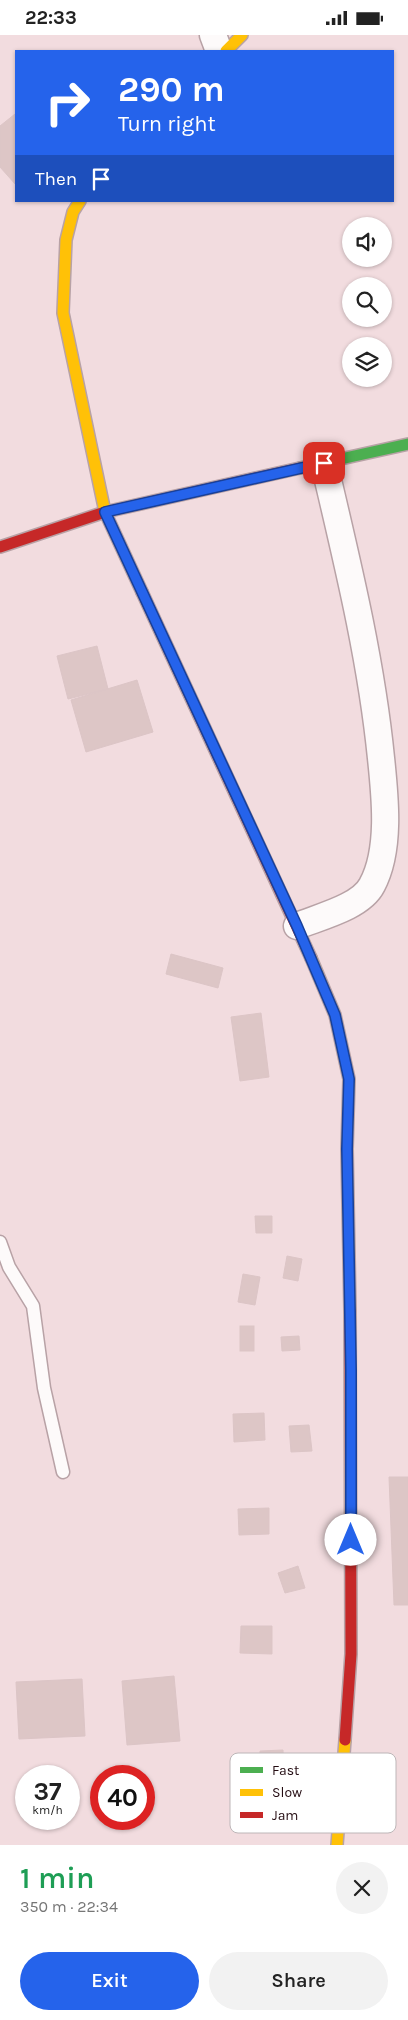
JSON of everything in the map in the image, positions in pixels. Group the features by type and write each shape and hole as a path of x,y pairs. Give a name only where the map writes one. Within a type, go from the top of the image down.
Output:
{"street":[{"path":"213,35 219,50"},
{"path":"227,50 242,35"},
{"path":"79,202 73,213 66,240 63,313 105,512 297,926 335,1015 349,1079 347,1149 351,1370 351,1654 344,1753"},
{"path":"0,547 105,512 408,444"},
{"path":"297,926 357,902 372,886 382,855 386,800 376,703 359,614 324,463"}],"lane":[{"path":"0,1242 9,1267 34,1306 44,1388 63,1472"}],"building":[{"path":"15,114 15,184 0,167 0,126"},
{"path":"97,646 108,689 68,699 57,656"},
{"path":"137,680 153,732 86,752 71,700"},
{"path":"171,954 223,968 218,988 166,974"},
{"path":"261,1013 269,1077 240,1081 231,1017"},
{"path":"255,1216 272,1216 272,1233 256,1233"},
{"path":"287,1256 302,1259 298,1281 283,1278"},
{"path":"243,1274 260,1277 255,1305 238,1302"},
{"path":"240,1326 254,1326 254,1351 240,1351"},
{"path":"299,1336 300,1350 282,1351 281,1337"},
{"path":"264,1413 265,1440 234,1442 233,1414"},
{"path":"309,1425 312,1451 291,1452 289,1426"},
{"path":"389,1477 408,1477 408,1605 394,1605"},
{"path":"269,1508 269,1534 239,1535 238,1509"},
{"path":"298,1566 305,1588 285,1593 278,1573"},
{"path":"241,1626 272,1626 272,1654 240,1653"},
{"path":"174,1676 180,1741 127,1745 122,1681"},
{"path":"82,1679 85,1736 19,1739 16,1682"},
{"path":"283,1750 283,1753 260,1753 260,1751"}],"traffic: fast":[{"path":"300,468 408,444"}],"traffic: slow":[{"path":"227,50 242,35"},
{"path":"79,202 73,212 66,240 63,313 105,512 142,592"},
{"path":"311,958 335,1015 349,1079 347,1149 350,1311"},
{"path":"344,1753 345,1740"},
{"path":"337,1845 338,1833"}],"traffic: jam":[{"path":"0,547 105,512 300,468"},
{"path":"142,592 311,958"},
{"path":"345,1740 351,1654 350,1311"}],"route":[{"path":"324,463 105,512 297,926 335,1015 349,1079 347,1149 351,1370 351,1540"}]}
